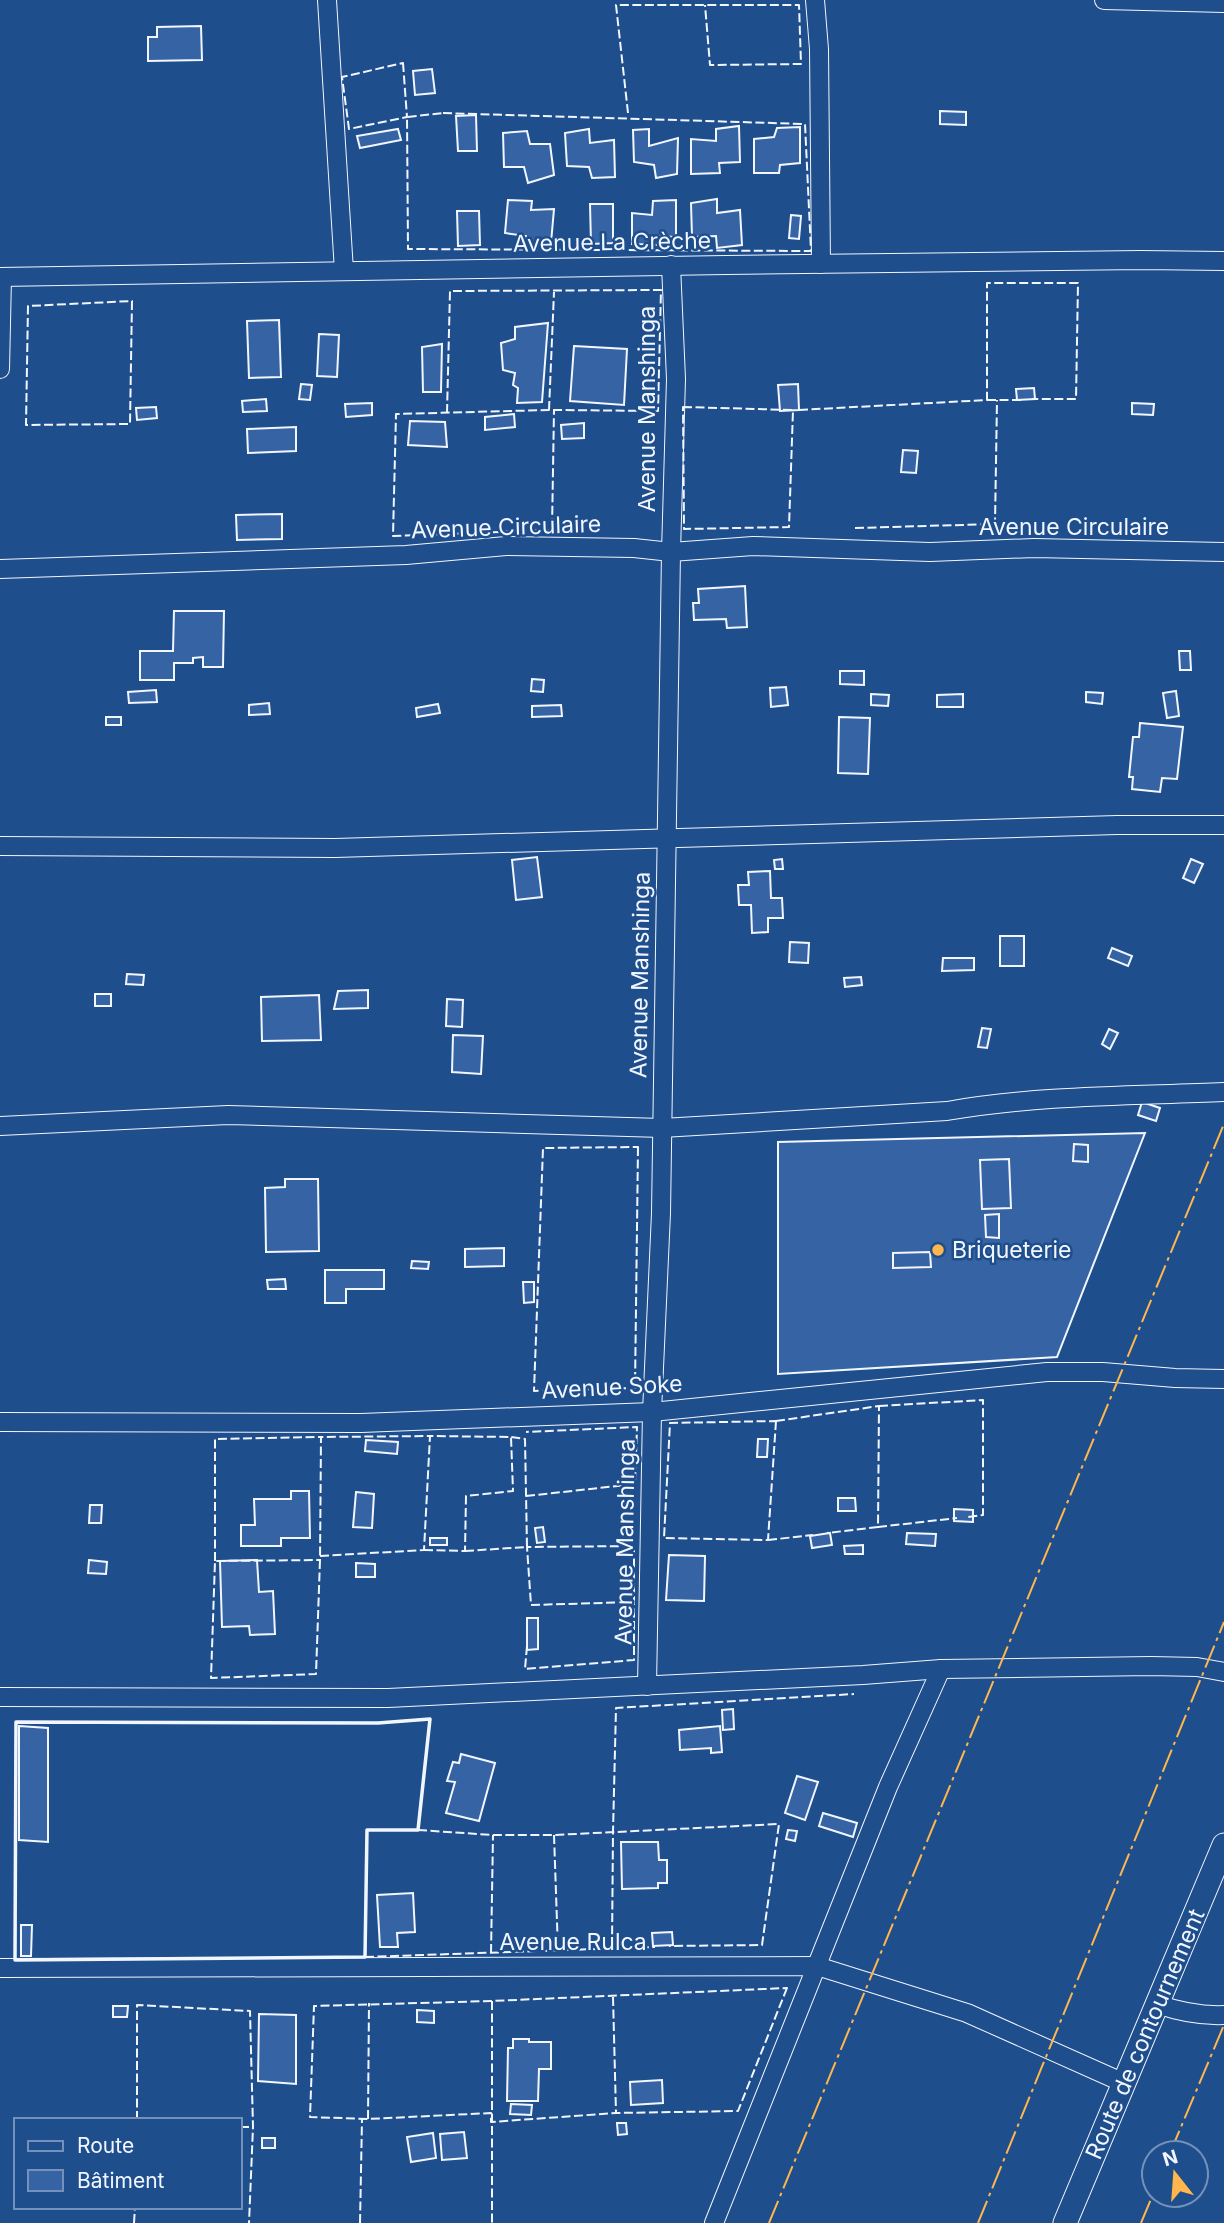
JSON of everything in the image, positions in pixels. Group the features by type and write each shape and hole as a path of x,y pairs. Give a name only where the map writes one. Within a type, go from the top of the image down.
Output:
{"street":[{"path":"327,0 344,271"},
{"path":"816,0 821,264"},
{"path":"1104,0 1224,4"},
{"name":"Avenue La Crèche","path":"1,277 671,265 1224,261"},
{"name":"Avenue Manshinga","path":"647,1686 652,1412 662,1128 676,379 671,265"},
{"path":"0,369 1,277"},
{"name":"Avenue Circulaire","path":"0,569 407,555 506,546 634,548 671,552 753,546 930,552 1034,548 1224,552"},
{"path":"0,846 335,848 1103,826 1224,825"},
{"path":"0,1126 228,1115 662,1128 947,1111 985,1105 1077,1098 1224,1092"},
{"name":"Avenue Soke","path":"0,1422 361,1423 652,1412 1047,1372 1103,1372 1224,1379"},
{"path":"0,1697 388,1698 941,1669 1151,1666 1197,1667 1224,1672"},
{"path":"714,2223 888,1787 941,1669"},
{"name":"Route de contournement","path":"1065,2223 1224,1844"},
{"name":"Avenue Rulca","path":"0,1968 817,1966 967,2013 1124,2083"},
{"path":"1157,2004 1206,2016 1224,2015"}],"building":[{"path":"201,26 202,60 148,61 148,37 157,37 157,27"},
{"path":"432,69 435,93 415,95 413,71"},
{"path":"940,111 966,112 966,125 940,124"},
{"path":"476,115 477,151 458,151 456,116"},
{"path":"739,126 740,162 719,163 720,173 691,174 691,139 716,141 716,129"},
{"path":"800,127 800,163 780,165 779,173 754,173 754,139 774,137 777,128"},
{"path":"398,129 401,140 360,148 357,136"},
{"path":"589,129 590,143 614,140 615,177 592,178 589,167 567,166 565,133"},
{"path":"649,129 649,146 678,138 677,174 656,178 654,165 634,162 633,130"},
{"path":"527,131 530,144 550,144 554,175 528,183 524,167 504,167 503,133"},
{"path":"717,199 717,213 740,210 742,245 717,248 716,236 692,237 691,203"},
{"path":"508,200 532,201 531,210 554,209 551,243 526,247 526,236 505,233"},
{"path":"676,200 676,237 657,236 659,245 632,244 632,213 652,215 653,201"},
{"path":"590,204 613,204 613,243 591,244"},
{"path":"457,211 479,211 480,245 458,246"},
{"path":"791,215 801,216 799,239 789,238"},
{"path":"279,320 281,377 249,378 247,321"},
{"path":"548,323 542,402 517,403 518,388 513,385 515,373 503,370 501,343 515,339 515,327"},
{"path":"319,334 339,335 337,377 317,376"},
{"path":"442,344 441,392 423,392 422,347"},
{"path":"574,346 627,349 624,405 570,401"},
{"path":"301,384 312,385 310,400 299,399"},
{"path":"798,384 799,410 780,411 778,385"},
{"path":"1034,388 1035,399 1017,400 1016,389"},
{"path":"266,399 267,411 243,412 242,401"},
{"path":"372,403 372,415 346,417 345,404"},
{"path":"1132,403 1154,404 1153,415 1132,414"},
{"path":"156,407 157,418 137,420 136,408"},
{"path":"514,414 515,427 485,430 485,417"},
{"path":"410,421 445,422 447,447 408,445"},
{"path":"584,423 584,438 562,439 561,425"},
{"path":"296,427 296,451 248,453 247,429"},
{"path":"903,450 918,451 916,473 901,472"},
{"path":"282,514 282,539 237,540 236,515"},
{"path":"745,586 747,627 727,628 726,619 694,620 693,603 699,603 698,589"},
{"path":"174,611 224,611 223,667 203,667 203,657 193,658 193,663 174,663 174,680 140,680 140,651 173,651"},
{"path":"1179,651 1190,651 1191,670 1180,670"},
{"path":"840,671 864,671 864,685 840,684"},
{"path":"532,679 544,680 543,692 531,691"},
{"path":"786,687 788,705 771,707 770,688"},
{"path":"156,690 157,702 129,703 128,692"},
{"path":"1176,691 1179,716 1167,718 1163,693"},
{"path":"1086,692 1103,693 1102,704 1086,702"},
{"path":"871,694 889,695 888,706 871,705"},
{"path":"963,694 963,707 937,707 937,695"},
{"path":"269,703 270,714 249,715 249,705"},
{"path":"438,704 440,713 417,717 416,708"},
{"path":"561,705 562,716 532,717 532,706"},
{"path":"106,717 121,717 121,725 106,725"},
{"path":"839,717 870,718 868,774 838,773"},
{"path":"1140,723 1183,727 1177,779 1162,778 1160,792 1132,789 1133,777 1129,777 1133,737 1139,737"},
{"path":"537,857 542,897 516,900 512,860"},
{"path":"782,859 783,869 775,869 774,860"},
{"path":"1191,859 1203,864 1194,883 1183,878"},
{"path":"770,871 771,898 782,898 783,918 768,918 768,932 752,933 751,905 739,905 738,885 749,885 748,872"},
{"path":"1000,936 1024,936 1024,966 1000,966"},
{"path":"790,942 809,943 808,963 789,962"},
{"path":"1112,948 1132,956 1128,966 1108,958"},
{"path":"943,958 974,958 974,970 942,971"},
{"path":"127,974 144,975 143,985 126,984"},
{"path":"861,977 862,985 845,987 844,978"},
{"path":"368,990 368,1008 334,1009 338,991"},
{"path":"95,994 111,994 111,1006 95,1006"},
{"path":"319,995 321,1040 262,1041 261,997"},
{"path":"447,999 463,1000 462,1027 446,1026"},
{"path":"982,1028 991,1029 987,1048 978,1047"},
{"path":"1109,1029 1118,1033 1110,1049 1102,1044"},
{"path":"453,1035 483,1036 481,1074 452,1072"},
{"path":"1142,1102 1160,1108 1156,1121 1138,1115"},
{"name":"Briqueterie","path":"1145,1133 1057,1357 778,1374 778,1142"},
{"path":"1074,1144 1088,1145 1088,1162 1073,1161"},
{"path":"1009,1159 1011,1208 982,1209 980,1160"},
{"path":"285,1179 318,1179 319,1251 266,1252 265,1188 285,1187"},
{"path":"999,1214 999,1238 986,1237 985,1215"},
{"path":"504,1248 504,1266 465,1267 465,1249"},
{"path":"930,1252 931,1267 893,1268 893,1253"},
{"path":"412,1261 429,1262 428,1269 411,1268"},
{"path":"325,1270 384,1270 384,1289 346,1289 346,1303 325,1303"},
{"path":"285,1279 286,1289 268,1289 267,1280"},
{"path":"523,1282 534,1282 534,1302 524,1303"},
{"path":"758,1439 768,1439 767,1457 757,1457"},
{"path":"366,1440 398,1442 397,1454 365,1451"},
{"path":"291,1491 309,1491 310,1538 281,1538 281,1546 241,1546 241,1525 255,1525 254,1499 291,1499"},
{"path":"356,1492 374,1494 372,1528 353,1527"},
{"path":"838,1498 855,1498 856,1511 838,1511"},
{"path":"90,1505 102,1505 101,1523 89,1523"},
{"path":"954,1509 973,1510 973,1522 954,1521"},
{"path":"543,1527 545,1542 537,1543 535,1528"},
{"path":"830,1533 832,1545 812,1548 810,1536"},
{"path":"907,1533 936,1534 935,1546 906,1544"},
{"path":"430,1538 447,1538 447,1545 430,1545"},
{"path":"863,1545 863,1554 845,1554 844,1546"},
{"path":"669,1555 705,1556 704,1601 666,1600"},
{"path":"89,1560 107,1562 106,1574 88,1573"},
{"path":"257,1560 259,1592 273,1591 275,1634 250,1635 249,1626 222,1627 220,1561"},
{"path":"356,1563 375,1564 375,1577 356,1577"},
{"path":"527,1618 538,1618 538,1649 527,1650"},
{"path":"733,1709 734,1729 723,1730 722,1710"},
{"path":"19,1726 48,1728 48,1842 19,1840"},
{"path":"720,1726 722,1752 711,1753 711,1748 680,1750 679,1730"},
{"path":"461,1754 495,1763 479,1821 446,1813 455,1782 447,1781 453,1762 459,1763"},
{"path":"797,1776 818,1782 805,1820 785,1813"},
{"path":"823,1813 857,1823 853,1837 819,1826"},
{"path":"788,1830 797,1831 795,1841 786,1839"},
{"path":"621,1842 658,1842 659,1860 667,1860 667,1883 658,1883 658,1888 622,1889"},
{"path":"413,1893 415,1932 397,1933 398,1947 380,1947 377,1895"},
{"path":"21,1925 32,1925 31,1956 21,1956"},
{"path":"672,1932 673,1945 653,1946 652,1933"},
{"path":"113,2006 128,2006 127,2017 113,2017"},
{"path":"417,2010 434,2011 434,2023 417,2022"},
{"path":"259,2014 296,2015 296,2084 258,2081"},
{"path":"513,2039 551,2042 551,2069 539,2069 538,2101 507,2101 508,2048 513,2048"},
{"path":"662,2080 663,2103 631,2105 630,2082"},
{"path":"511,2104 532,2105 531,2115 510,2114"},
{"path":"617,2123 626,2123 627,2134 618,2135"},
{"path":"464,2132 467,2158 442,2160 440,2134"},
{"path":"433,2133 436,2158 411,2162 407,2137"},
{"path":"262,2138 275,2138 275,2148 262,2148"}],"fence":[{"path":"628,113 616,5 799,5 801,64 710,65 705,5"},
{"path":"403,63 407,117 349,129 342,77 403,63"},
{"path":"443,113 805,124 811,251 408,249 407,117 443,113"},
{"path":"799,410 987,400 987,283 1078,283 1076,399 1032,399"},
{"path":"447,413 450,291 661,290 658,411 554,410 549,410 396,414 393,536 552,530 554,410"},
{"path":"549,410 554,292"},
{"path":"132,301 130,424 26,425 28,306 132,301"},
{"path":"987,400 1021,400"},
{"path":"855,528 995,524 997,400"},
{"path":"683,407 793,410 789,527 684,529 683,407"},
{"path":"638,1147 635,1388 534,1391 543,1148 638,1147"},
{"path":"879,1406 983,1400 983,1515 968,1517"},
{"path":"776,1421 879,1406 878,1527 827,1533"},
{"path":"776,1421 768,1540 664,1538 670,1423 776,1421"},
{"path":"526,1432 637,1427 635,1484 526,1496"},
{"path":"424,1550 465,1551 466,1496 513,1491 511,1437 430,1436"},
{"path":"320,1556 424,1550 430,1436 321,1437"},
{"path":"215,1561 215,1439 321,1437 320,1560"},
{"path":"465,1551 527,1547 525,1439 511,1437"},
{"path":"878,1527 957,1518"},
{"path":"768,1540 813,1535"},
{"path":"634,1546 634,1602 531,1605 527,1547 634,1546"},
{"path":"320,1560 316,1674 211,1678 215,1561 320,1560"},
{"path":"527,1646 525,1669 634,1660 634,1602"},
{"path":"612,1947 616,1708 854,1694"},
{"path":"418,1830 493,1835 554,1835 779,1824 762,1945 669,1946"},
{"path":"491,1953 493,1835"},
{"path":"554,1835 558,1951"},
{"path":"365,1957 655,1947"},
{"path":"787,1988 738,2111 616,2113 491,2122 491,2113 368,2119 310,2117 314,2006 787,1988"},
{"path":"613,1997 616,2113"},
{"path":"492,2001 492,2223"},
{"path":"368,2119 369,2003"},
{"path":"137,2118 137,2005 250,2011 253,2127 249,2223"},
{"path":"360,2223 362,2119"},
{"path":"242,2127 253,2127"},
{"path":"134,2223 135,2209"}],"wall":[{"path":"430,1719 418,1830 367,1830 365,1957 15,1960 16,1722 378,1723 430,1719"}],"power":[{"path":"769,2223 1224,1124"},
{"path":"978,2223 1224,1622"},
{"path":"1176,2139 1224,2025"},
{"path":"1141,2223 1147,2209"}],"place":[{"name":"Briqueterie","path":"938,1250"}]}
